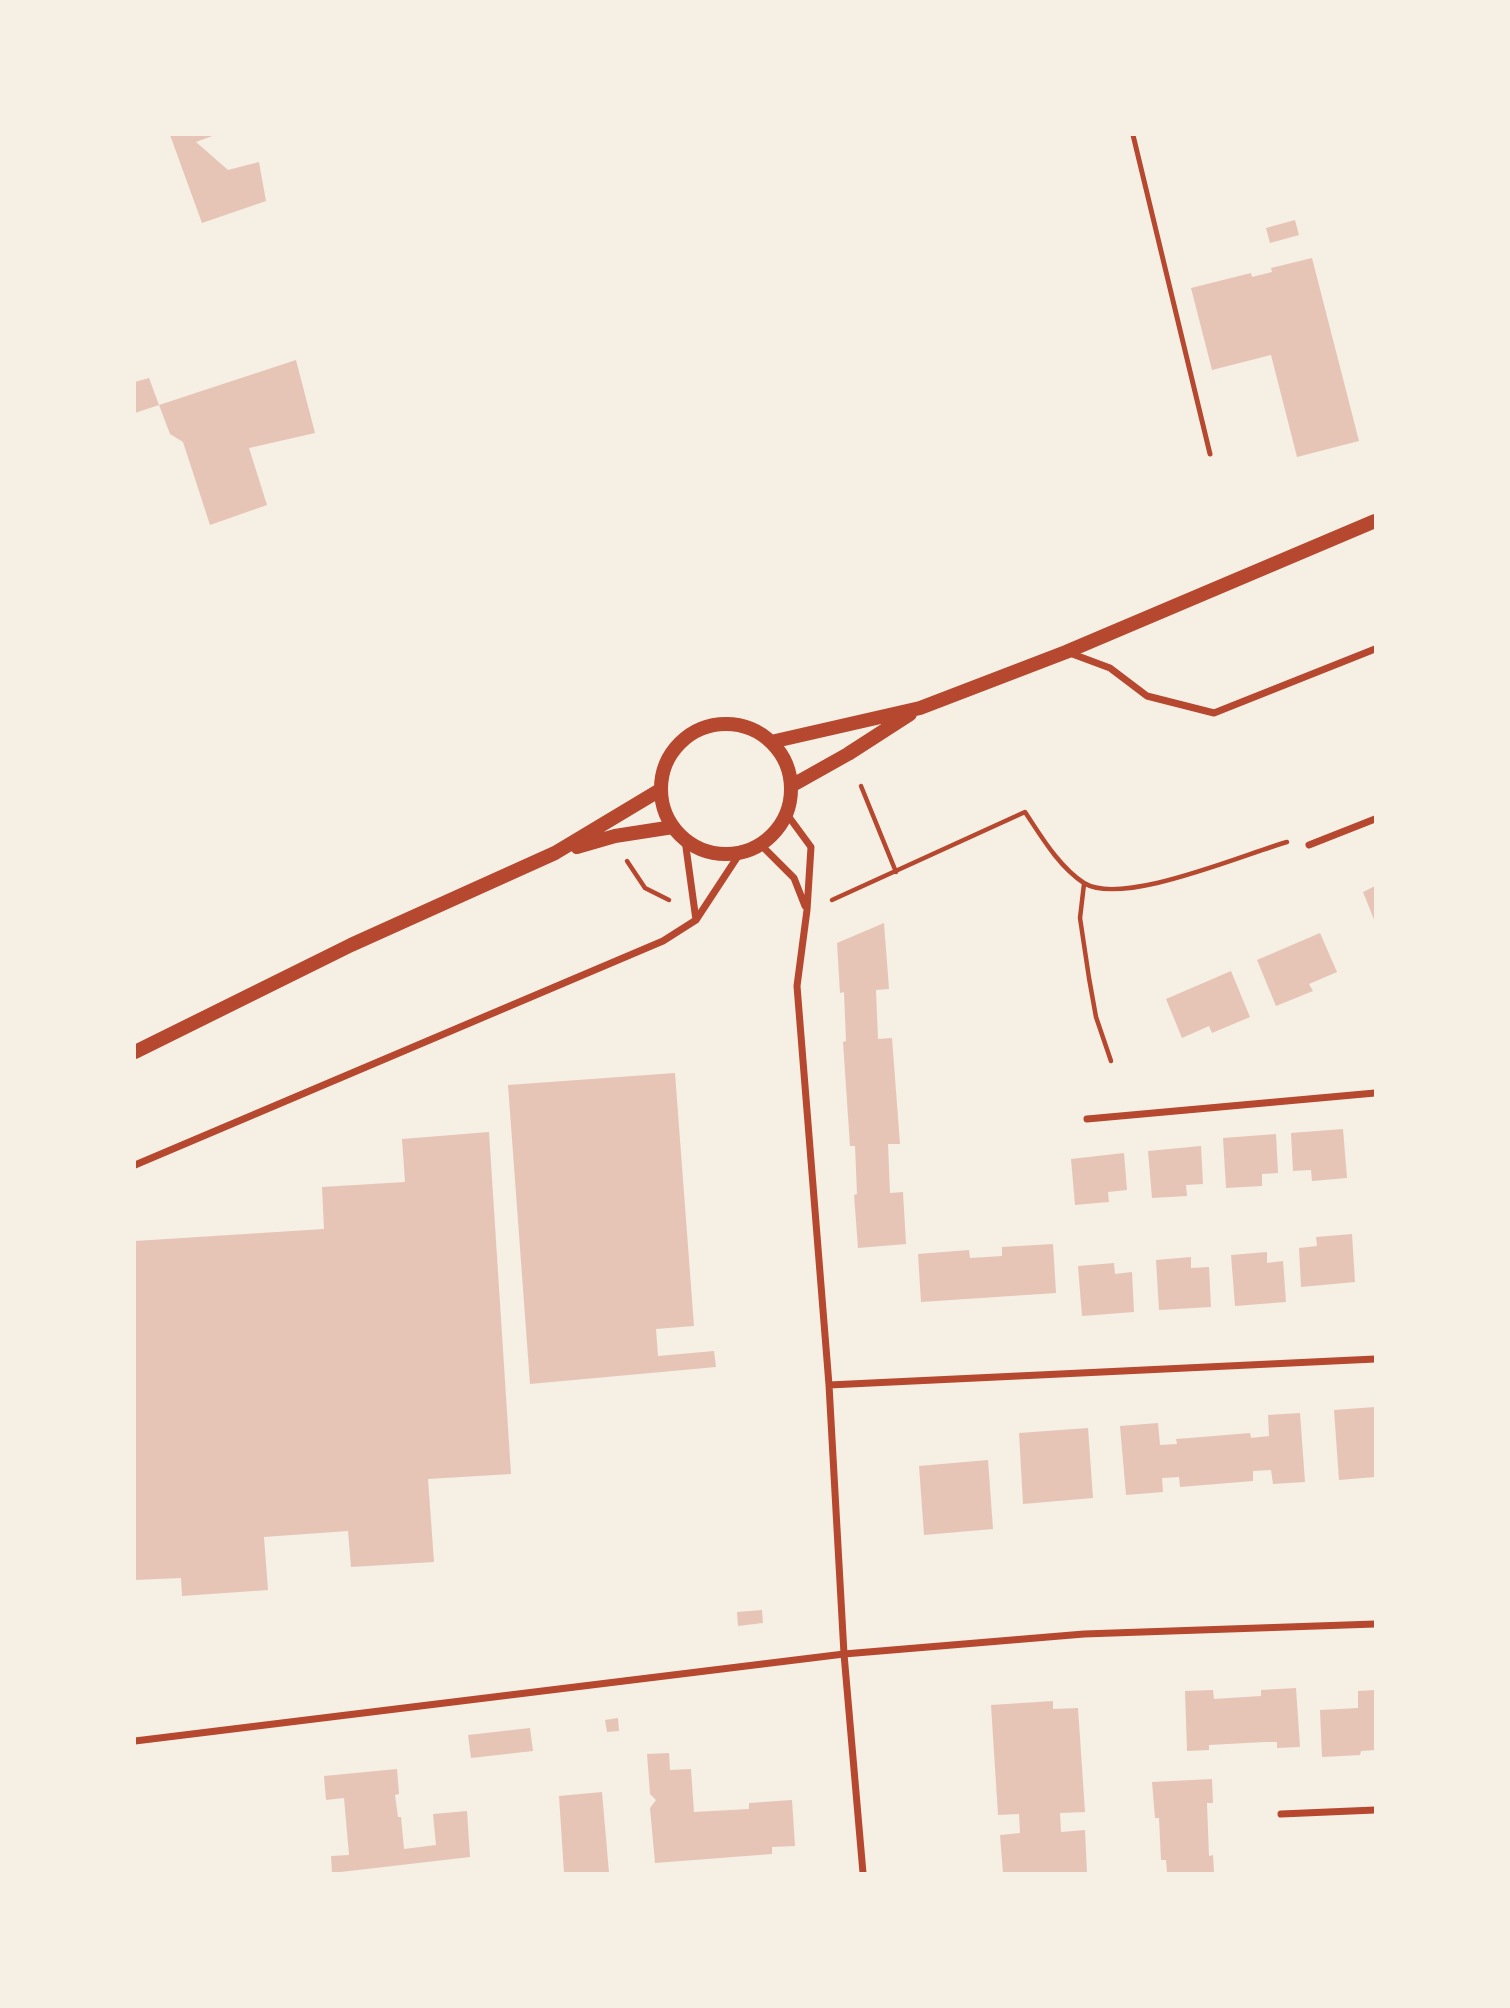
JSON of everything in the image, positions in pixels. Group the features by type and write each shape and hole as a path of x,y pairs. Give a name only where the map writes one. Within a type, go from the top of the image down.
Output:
{"main road":[{"path":"771,742 920,708 1066,652 1375,521"},
{"path":"791,786 848,754 920,708"},
{"path":"732,723 753,729 771,742 782,755 789,770 791,786 786,813 776,831 761,844 740,853 721,854 702,850 685,840 673,827 664,810 660,790 663,769 673,749 690,734 710,725 732,723"},
{"path":"135,1052 351,945 555,853 660,790"},
{"path":"555,853 615,835 673,827"}],"street":[{"path":"1066,652 1110,668 1147,696 1214,713 1375,649"},
{"path":"786,813 811,847 807,910 797,986 829,1385 844,1654 863,1873"},
{"path":"1309,845 1375,819"},
{"path":"685,840 696,920"},
{"path":"761,844 794,878 807,910"},
{"path":"135,1165 663,941 696,920 740,853"},
{"path":"1087,1119 1375,1093"},
{"path":"829,1385 1375,1359"},
{"path":"135,1741 844,1654 1084,1633 1375,1624"},
{"path":"1281,1814 1375,1810"}],"lane":[{"path":"1133,135 1210,454"}],"path":[{"path":"861,786 895,872"},
{"path":"832,900 1025,813 1056,857 1084,883 1099,890 1150,886 1290,841 1309,845"},
{"path":"625,857 645,888 669,900"},
{"path":"1084,883 1080,918 1089,978 1096,1017 1111,1061"}],"building":[{"path":"170,135 215,135 196,142 228,170 259,162 266,201 202,223"},
{"path":"1295,220 1299,235 1270,243 1266,228"},
{"path":"1312,258 1359,441 1297,457 1271,355 1212,370 1191,288 1251,273 1252,277 1272,272 1271,268"},
{"path":"296,360 315,433 249,448 267,505 210,525 183,442 170,434 159,405"},
{"path":"149,378 159,405 135,413 135,382"},
{"path":"1375,886 1375,922 1363,892"},
{"path":"884,923 889,989 876,990 878,1039 892,1038 900,1144 888,1144 890,1193 903,1192 906,1244 858,1248 854,1195 857,1194 855,1146 850,1146 843,1042 846,1041 844,992 840,993 837,943"},
{"path":"1320,933 1337,972 1309,984 1313,991 1276,1006 1257,960"},
{"path":"1231,971 1250,1017 1212,1033 1209,1026 1182,1038 1166,999"},
{"path":"675,1073 694,1326 656,1329 658,1356 714,1351 716,1367 530,1384 508,1085"},
{"path":"1343,1129 1347,1178 1312,1181 1311,1170 1293,1171 1291,1133"},
{"path":"489,1132 511,1474 428,1479 434,1562 351,1567 348,1531 264,1537 268,1590 182,1596 181,1578 135,1580 135,1241 324,1229 322,1187 405,1182 402,1139"},
{"path":"1276,1134 1278,1173 1262,1174 1262,1186 1226,1188 1223,1138"},
{"path":"1201,1146 1203,1184 1186,1185 1187,1196 1152,1198 1148,1151"},
{"path":"1124,1153 1127,1190 1108,1192 1109,1202 1075,1205 1071,1159"},
{"path":"1352,1234 1355,1282 1301,1287 1299,1248 1317,1246 1316,1237"},
{"path":"1053,1244 1056,1293 921,1302 918,1254 969,1250 970,1258 1002,1256 1002,1247"},
{"path":"1267,1252 1267,1263 1283,1261 1286,1302 1235,1306 1231,1255"},
{"path":"1191,1257 1191,1268 1209,1267 1211,1307 1159,1310 1156,1260"},
{"path":"1114,1263 1115,1274 1132,1272 1134,1312 1082,1316 1078,1266"},
{"path":"1375,1407 1375,1477 1339,1480 1334,1410"},
{"path":"1300,1413 1305,1482 1273,1484 1271,1470 1253,1471 1253,1481 1180,1487 1179,1477 1162,1478 1163,1492 1126,1495 1120,1426 1158,1423 1160,1445 1177,1444 1176,1439 1250,1433 1251,1438 1269,1436 1268,1415"},
{"path":"1088,1428 1093,1498 1023,1504 1019,1433"},
{"path":"988,1460 993,1529 924,1535 919,1466"},
{"path":"762,1610 763,1623 738,1626 737,1612"},
{"path":"1296,1688 1300,1747 1277,1748 1277,1742 1265,1742 1209,1745 1209,1750 1187,1751 1185,1691 1213,1690 1214,1699 1261,1696 1261,1690"},
{"path":"1375,1690 1375,1750 1361,1751 1360,1755 1322,1757 1320,1710 1358,1708 1358,1691"},
{"path":"1053,1701 1053,1709 1078,1708 1085,1812 1060,1813 1061,1832 1085,1830 1087,1873 1003,1873 1000,1835 1020,1833 1019,1814 998,1815 991,1705"},
{"path":"618,1718 619,1731 607,1732 605,1720"},
{"path":"530,1728 533,1751 471,1758 468,1735"},
{"path":"669,1753 670,1770 691,1769 694,1812 749,1809 749,1803 792,1800 795,1846 772,1847 772,1854 655,1863 650,1808 656,1800 650,1794 647,1754"},
{"path":"397,1769 399,1794 395,1795 398,1817 401,1817 404,1849 436,1845 433,1814 467,1811 470,1857 332,1873 331,1856 349,1855 344,1798 326,1800 324,1776"},
{"path":"1212,1779 1213,1803 1207,1803 1209,1856 1213,1855 1214,1873 1167,1873 1166,1860 1161,1860 1159,1818 1155,1818 1152,1782"},
{"path":"602,1792 609,1873 564,1873 559,1796"}]}
